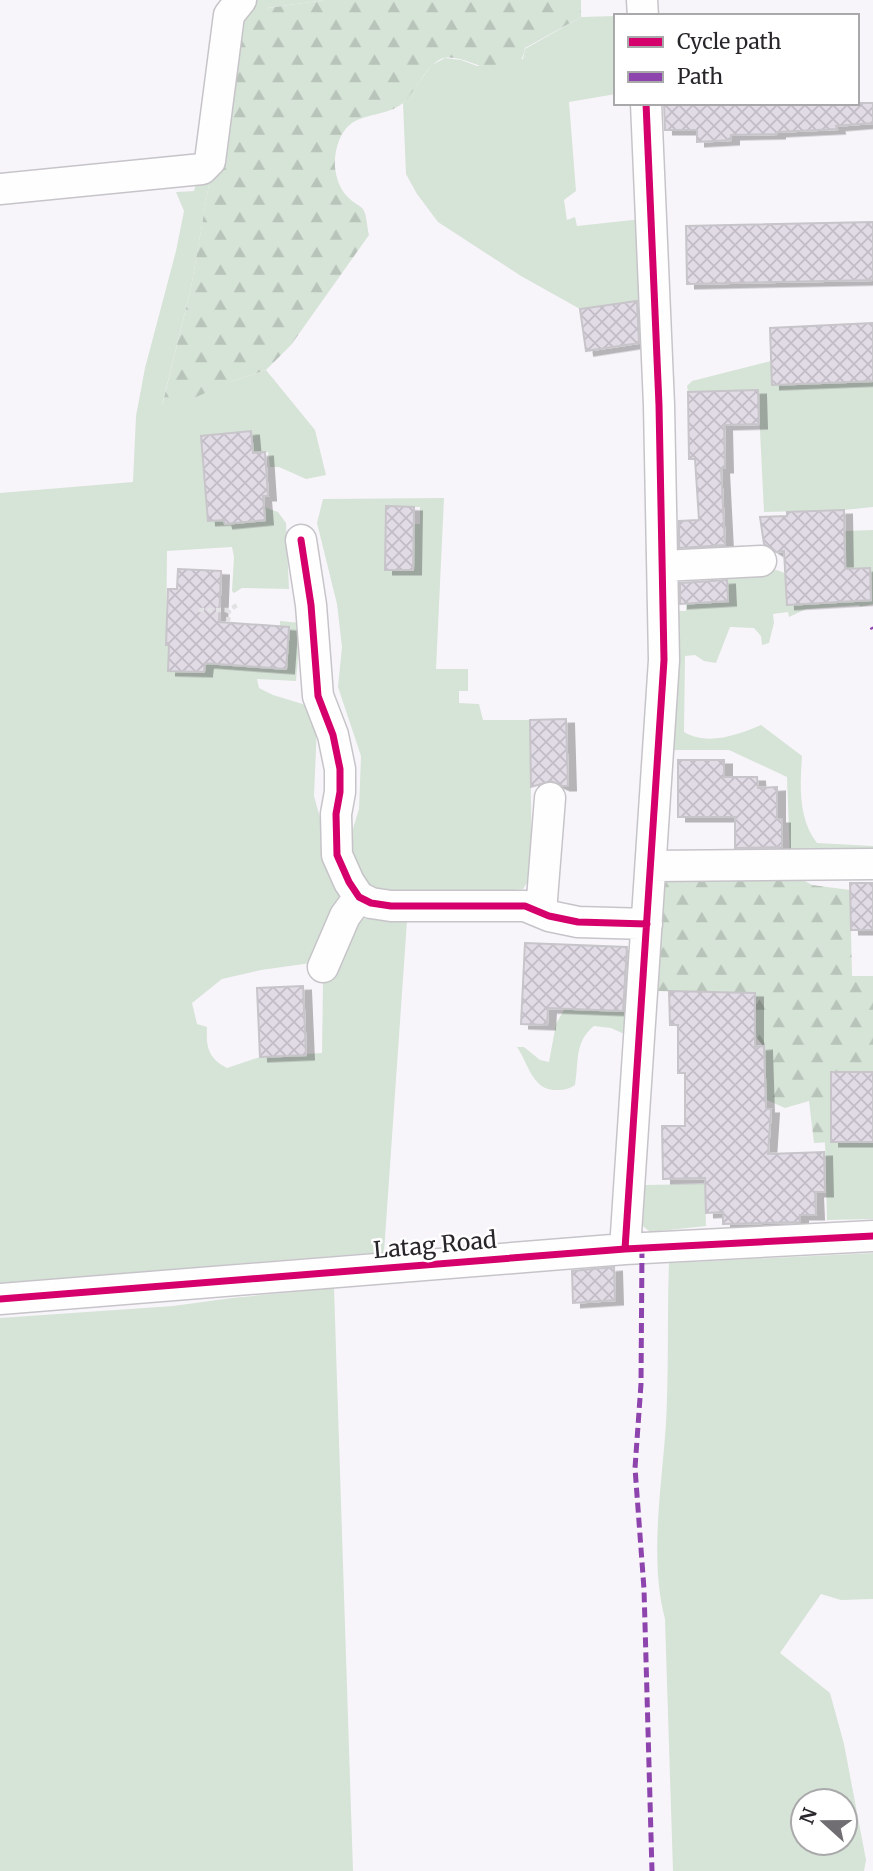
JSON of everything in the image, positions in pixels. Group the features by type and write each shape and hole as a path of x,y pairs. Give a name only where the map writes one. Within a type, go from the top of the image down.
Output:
{"street":[{"path":"0,189 201,169 210,161 229,15 241,0"},
{"path":"625,1248 664,660 660,405 646,105"},
{"path":"301,540 311,605 318,696 333,735 340,769 340,792 335,814 337,855 343,871 359,897 371,903 391,906 525,906 578,922 647,925"},
{"path":"663,566 761,561"},
{"path":"541,912 550,798"},
{"path":"651,866 873,864"},
{"path":"323,967 345,916 359,897"},
{"name":"Latag Road","path":"0,1299 625,1248 873,1236"}],"path":[{"path":"199,610 229,610 237,605"},
{"path":"228,622 229,610"}],"green space":[{"path":"228,0 325,0 267,8 226,86 191,288 162,405 266,370 315,430 326,475 306,479 279,467 270,467 268,452 253,453 251,432 201,436 208,521 224,520 225,524 264,520 264,507 278,512 286,523 289,589 242,588 234,593 232,547 167,551 166,644 173,645 168,671 204,672 205,665 210,663 285,669 289,627 280,626 280,621 301,623 296,681 257,679 259,688 309,706 317,725 314,796 341,895 318,962 222,979 192,1003 197,1024 207,1027 207,1040 212,1056 227,1068 260,1057 322,1053 323,983 343,959 351,933 361,919 407,921 384,1252 0,1283 0,493 133,482 136,416 145,368 184,211 176,192 194,191 210,129"},
{"path":"325,0 581,0 581,17 525,48 520,62 512,69 491,69 455,58 438,60 400,106 358,120 347,127 337,149 336,172 344,193 363,209 369,235 291,345 266,370 189,400 162,406 191,288 226,86 241,21 268,8"},
{"path":"614,16 614,94 569,102 576,191 564,200 567,220 575,217 577,226 642,219 648,300 580,309 521,276 438,222 406,174 403,103 432,65 445,58 477,66 523,59 525,49 581,17"},
{"path":"771,361 773,385 873,381 873,507 764,512 758,390 688,392 687,386 692,381"},
{"path":"444,498 436,669 468,669 468,691 459,691 459,703 479,704 483,720 530,720 532,875 523,889 405,898 369,887 358,870 352,854 351,835 359,809 361,756 338,687 342,647 337,604 317,523 323,499","holes":["386,507 420,507 420,524 414,524 413,570 385,569"]},
{"path":"873,530 873,604 806,609 789,617 788,612 773,614 774,623 769,643 762,645 761,636 754,628 730,627 716,663 704,661 695,655 685,656 684,732 712,739 761,725 802,756 803,813 817,843 873,846 873,857 790,860 787,777 729,750 664,750 672,611 686,611 686,603 728,601 727,570 768,567 785,573 787,605 871,600 870,569 847,569 845,531"},
{"path":"798,877 812,885 850,890 852,976 873,976 873,1072 831,1072 831,1142 814,1143 809,1101 785,1108 767,1100 764,1047 755,1036 755,993 657,991 663,887 667,880"},
{"path":"565,1008 629,1011 633,1038 611,1028 594,1026 580,1046 575,1085 553,1090 535,1080 517,1047 524,1047 540,1060 549,1062 556,1024"},
{"path":"825,1142 873,1142 873,1219 827,1220"},
{"path":"705,1184 706,1226 650,1232 643,1226 644,1185"},
{"path":"873,1253 873,1599 841,1600 821,1594 780,1653 830,1693 852,1787 789,1787 789,1857 859,1857 859,1823 866,1860 864,1871 673,1871 665,1619 660,1596 657,1547 667,1403 669,1263"},
{"path":"334,1288 353,1871 0,1871 0,1318 173,1306"}],"building":[{"path":"873,103 873,123 836,126 837,129 731,135 731,140 697,142 697,130 665,130 664,105"},
{"path":"873,222 873,280 687,284 686,226"},
{"path":"637,301 639,343 586,351 580,309"},
{"path":"873,323 873,381 772,385 770,328"},
{"path":"758,390 759,424 724,425 725,468 721,468 725,545 679,548 679,521 699,520 695,459 689,459 688,392"},
{"path":"251,431 253,453 265,452 268,496 263,496 265,520 225,524 224,520 208,521 201,436"},
{"path":"386,506 414,507 413,570 385,570"},
{"path":"844,510 845,569 870,568 871,600 787,605 784,551 776,552 764,544 760,517 787,516 787,512"},
{"path":"178,569 221,571 219,622 289,627 286,669 205,663 204,672 168,671 168,589 177,589"},
{"path":"727,580 728,601 680,604 680,583"},
{"path":"566,719 568,786 551,781 531,787 530,720"},
{"path":"678,760 724,760 724,777 757,777 758,788 777,787 777,819 782,819 782,847 735,848 735,817 678,817"},
{"path":"850,883 873,883 873,930 851,930"},
{"path":"525,943 627,947 623,1011 548,1008 547,1025 521,1024"},
{"path":"303,986 306,1055 260,1057 257,988"},
{"path":"669,991 755,993 755,1047 764,1046 766,1109 771,1109 768,1154 824,1152 825,1192 815,1192 816,1215 800,1215 800,1222 723,1224 723,1212 706,1213 705,1178 663,1179 662,1126 685,1126 685,1073 678,1073 678,1025 670,1025"},
{"path":"831,1072 873,1072 873,1142 831,1142"},
{"path":"614,1267 615,1300 573,1303 572,1271"}],"marked path":[{"path":"642,1248 641,1384 635,1468 644,1589 652,1871"}],"cycle path":[{"path":"625,1249 664,660 659,405 646,105"},
{"path":"301,540 311,605 318,696 333,735 340,769 336,814 337,855 359,897 371,903 391,906 525,906 549,916 578,922 647,924"},
{"path":"0,1299 625,1249 873,1236"}]}
